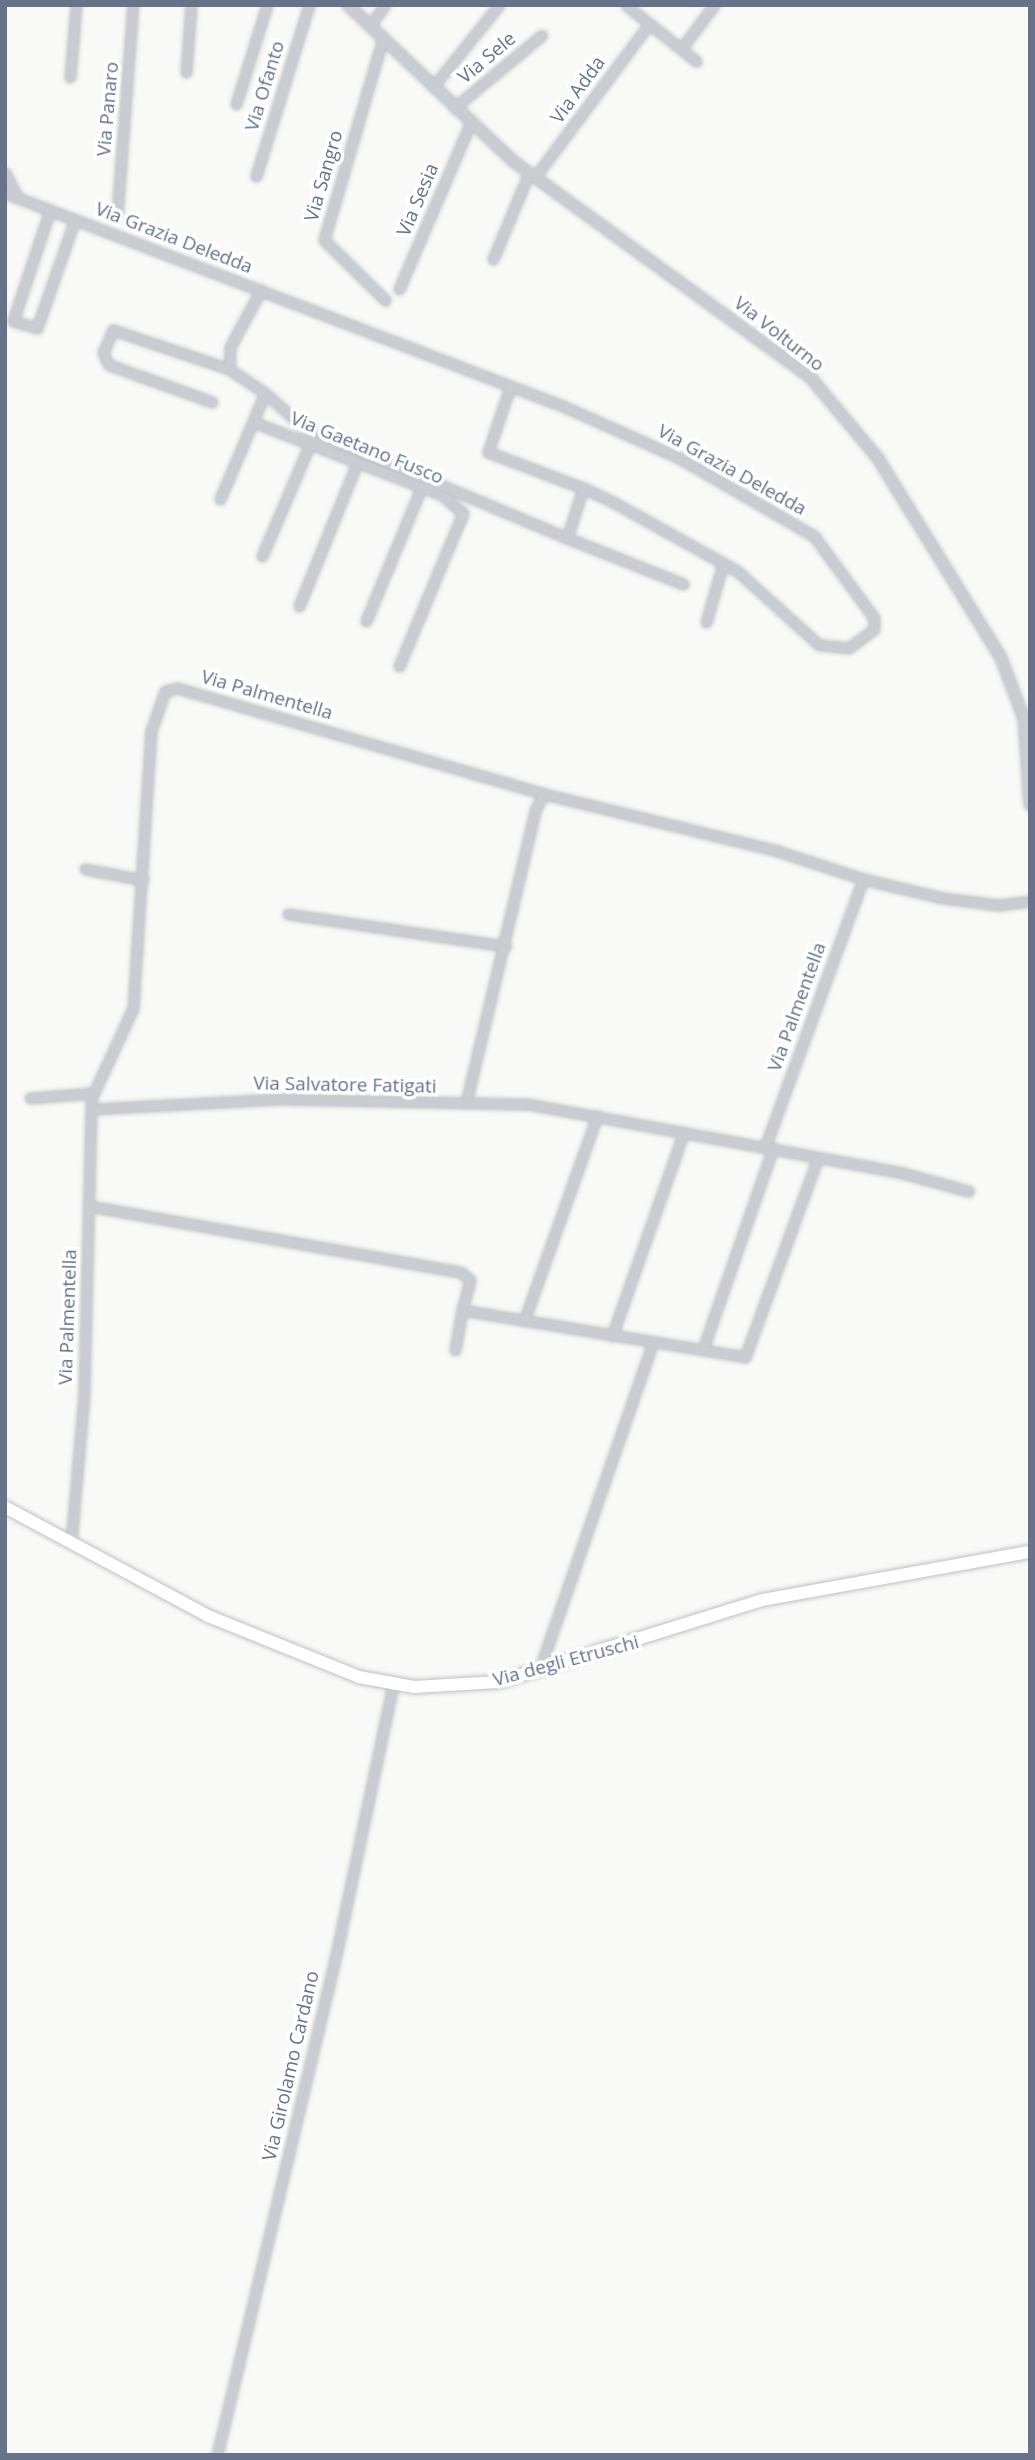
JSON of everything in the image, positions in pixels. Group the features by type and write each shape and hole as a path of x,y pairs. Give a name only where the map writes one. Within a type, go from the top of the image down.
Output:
{"main road":[{"name":"Via degli Etruschi","path":"5,1507 208,1616 347,1672 393,1685 499,1682 762,1600 1030,1552"}],"street":[{"path":"70,77 76,5"},
{"name":"Via Panaro","path":"117,216 133,5"},
{"path":"186,72 191,5"},
{"path":"236,104 267,5"},
{"name":"Via Ofanto","path":"256,176 309,5"},
{"name":"Via Volturno","path":"348,5 371,24 470,124 532,175 788,358 877,457 1001,658 1024,719 1030,805"},
{"path":"371,24 385,5"},
{"path":"433,87 499,5"},
{"path":"626,5 695,61"},
{"path":"681,49 714,5"},
{"name":"Via Adda","path":"493,258 532,175 649,23"},
{"name":"Via Sele","path":"454,108 542,35"},
{"name":"Via Sangro","path":"383,38 324,240 385,300"},
{"name":"Via Sesia","path":"399,289 470,124"},
{"path":"5,173 17,197"},
{"name":"Via Grazia Deledda","path":"5,193 510,387 681,459 814,536 874,618 874,629 849,648 818,645 723,564 583,488 488,452 510,387"},
{"name":"Via Grazia Deledda","path":"50,210 13,321 37,328 75,219"},
{"name":"Via Grazia Deledda","path":"229,369 230,347 261,290"},
{"path":"212,402 110,365 103,353 113,330 229,369 265,393 303,427 683,584"},
{"path":"220,499 265,393"},
{"name":"Via Gaetano Fusco","path":"253,422 442,495 463,513 399,666"},
{"path":"262,556 310,444"},
{"path":"299,606 357,463"},
{"path":"366,621 421,488"},
{"path":"567,538 583,488"},
{"path":"706,622 723,564"},
{"name":"Via Palmentella","path":"71,1543 84,1393 92,1109 94,1093 133,1008 144,880 151,731 159,697 170,688 544,794 766,848 863,879 943,898 998,905 1030,901"},
{"path":"466,1103 506,946 536,808 544,794"},
{"path":"85,869 144,880"},
{"name":"Via Palmentella","path":"769,1148 863,879"},
{"path":"288,914 506,946"},
{"path":"30,1098 94,1093"},
{"name":"Via Salvatore Fatigati","path":"92,1109 286,1099 527,1104 943,1181 968,1191"},
{"path":"524,1321 597,1116"},
{"path":"612,1336 684,1132"},
{"path":"703,1349 769,1148"},
{"path":"462,1310 612,1336 748,1354 818,1158"},
{"path":"89,1206 461,1272 470,1280 455,1350"},
{"path":"540,1671 653,1342"},
{"name":"Via Girolamo Cardano","path":"217,2455 336,1955 393,1685"}]}
